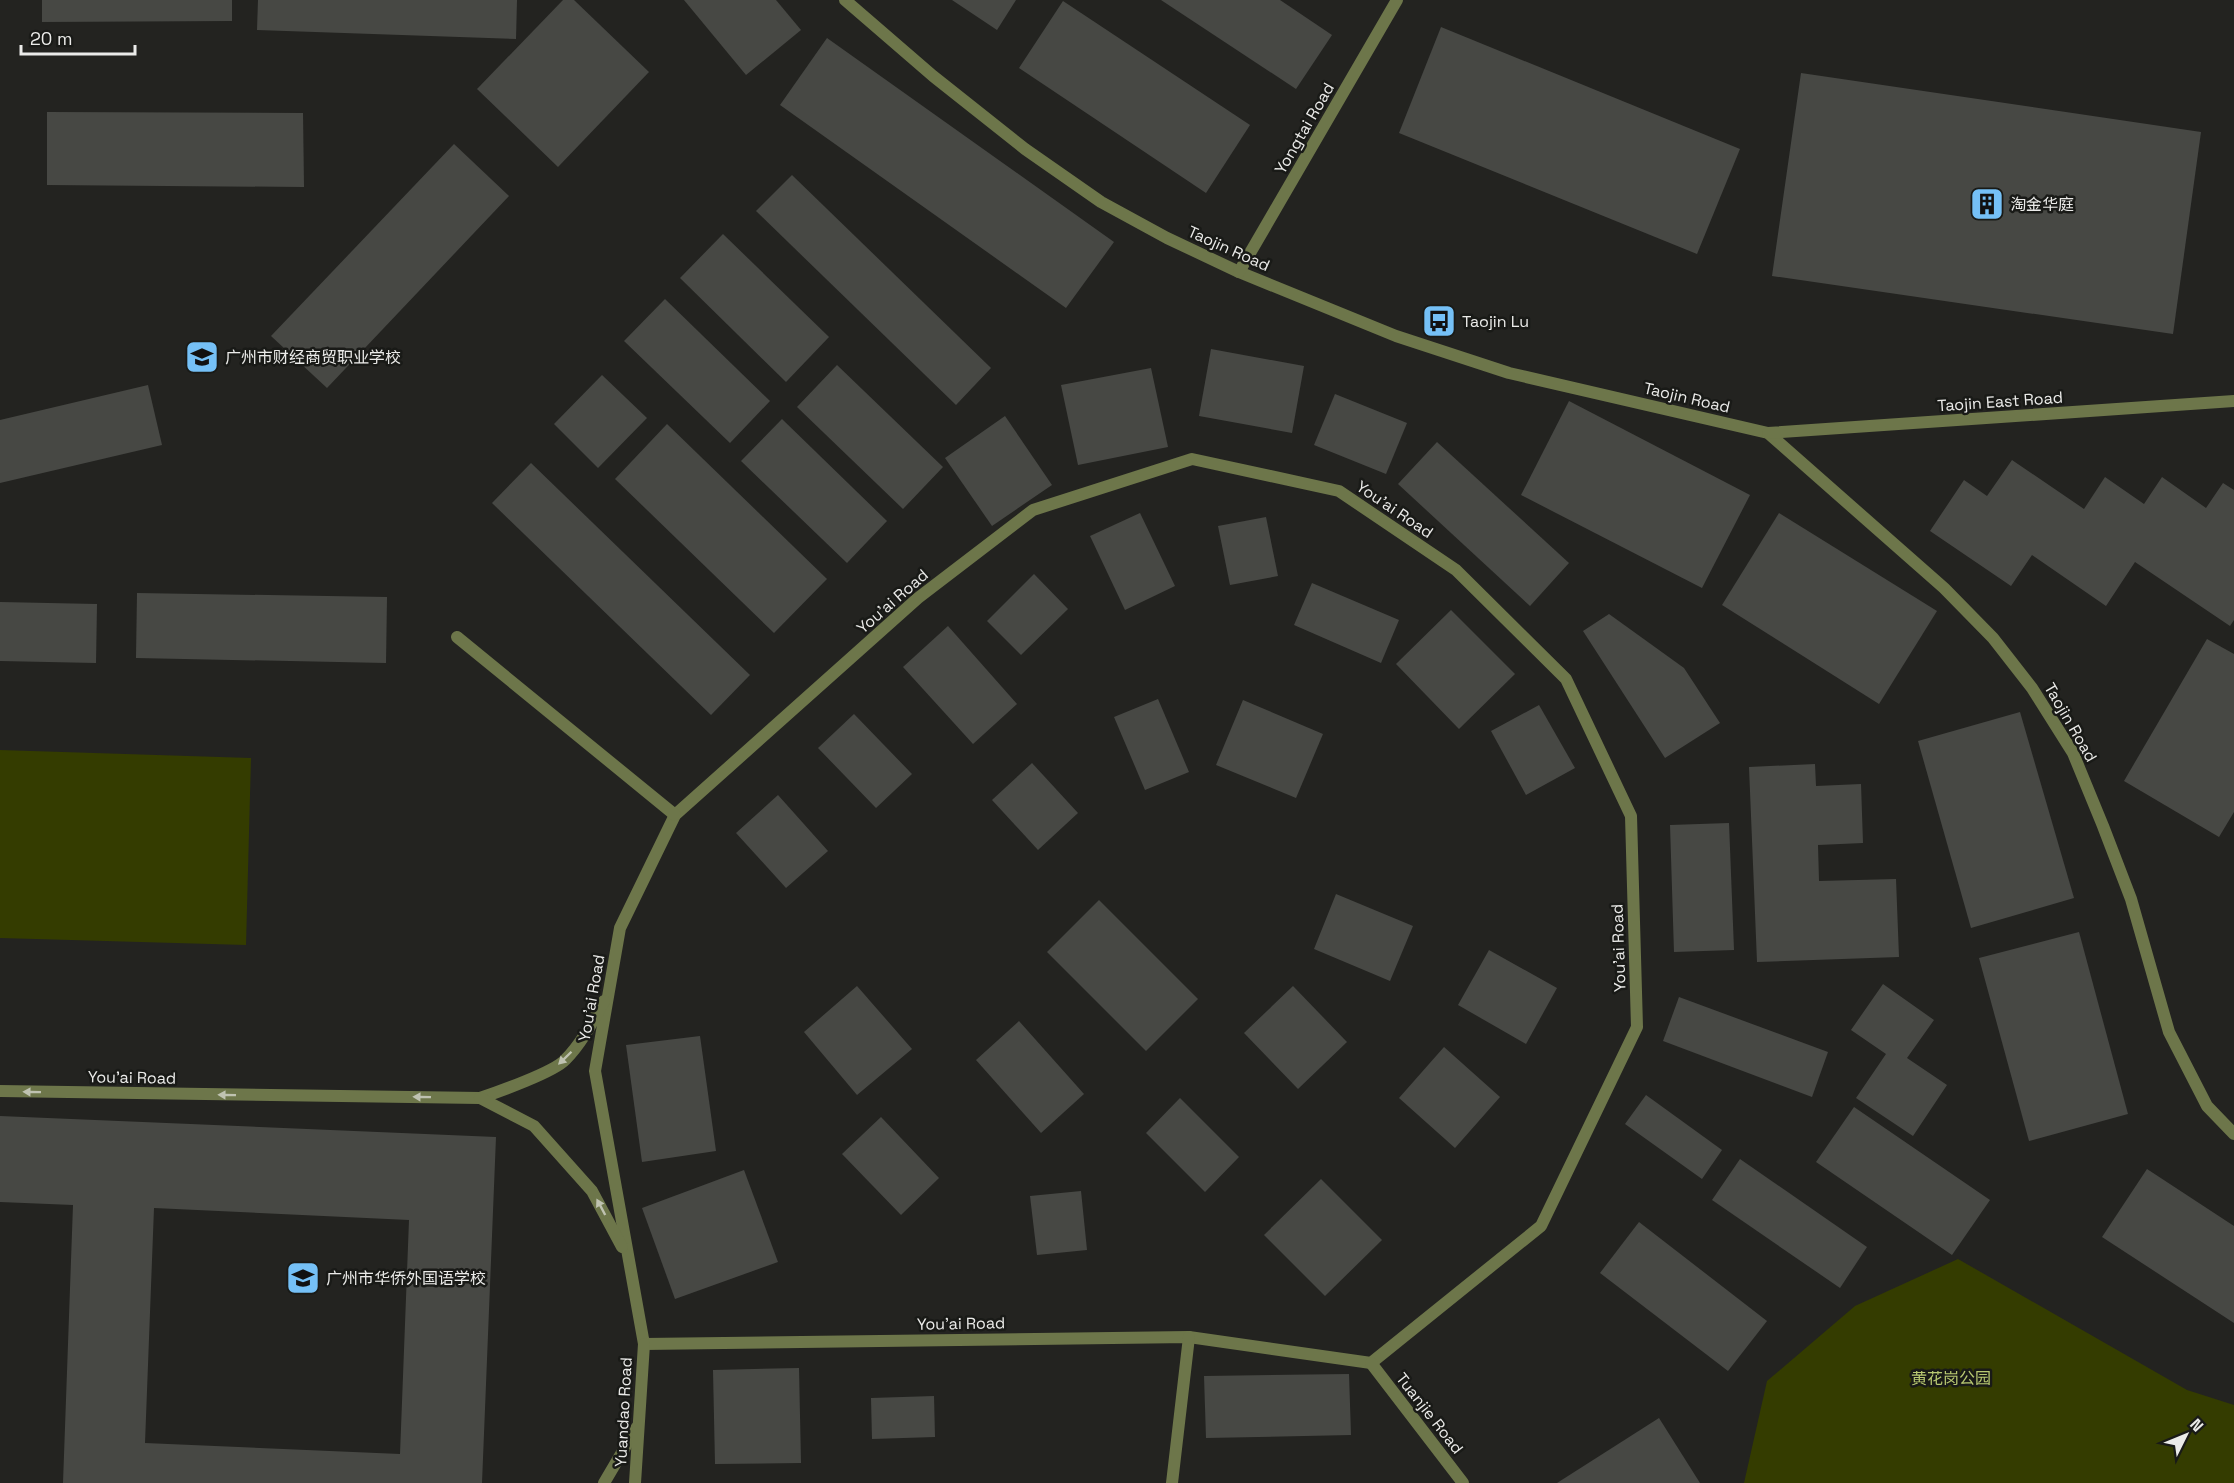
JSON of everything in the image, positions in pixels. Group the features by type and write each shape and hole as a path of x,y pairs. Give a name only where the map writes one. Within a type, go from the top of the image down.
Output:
{"street":[{"name":"Taojin Road","path":"845,0 952,91 1025,149 1092,195 1167,238 1239,272 1396,336 1509,373 1768,433 1944,588 1993,638 2032,688 2073,753 2103,826 2131,899 2169,1032 2207,1106 2234,1134"},
{"name":"Yongtai Road","path":"1239,272 1397,0"},
{"name":"Taojin East Road","path":"1768,433 2234,401"},
{"name":"You'ai Road","path":"1192,459 1339,491 1456,570 1566,679 1631,816 1636,1027 1541,1226 1371,1363 1189,1337 644,1344 595,1071 609,992 620,928 675,815 918,598 1033,510 1192,459"},
{"path":"457,637 675,815"},
{"path":"480,1098 526,1080 564,1061 591,1026 609,992"},
{"name":"You'ai Road","path":"0,1091 480,1098"},
{"path":"480,1098 534,1126 592,1191 629,1258"},
{"path":"1172,1483 1189,1337"},
{"name":"Yuandao Road","path":"635,1483 644,1344"},
{"name":"Tuanjie Road","path":"1371,1363 1463,1483"},
{"path":"604,1483 639,1424"}],"green space":[{"path":"0,750 251,758 246,945 0,938"},
{"name":"黄花岗公园","path":"1958,1259 2187,1390 2234,1405 2234,1483 1744,1483 1767,1381 1855,1306"}],"building":[{"path":"42,0 232,0 232,21 42,22"},
{"path":"258,0 517,0 516,39 257,30"},
{"path":"563,0 574,0 649,72 558,167 477,89"},
{"path":"684,0 776,0 801,30 746,75"},
{"path":"952,0 1016,0 997,30"},
{"path":"1161,0 1280,0 1332,35 1296,89"},
{"path":"1063,1 1250,125 1206,193 1019,68"},
{"path":"1441,27 1740,149 1697,254 1399,133"},
{"path":"827,38 1114,242 1066,308 780,105"},
{"name":"淘金华庭","path":"1801,73 2201,132 2173,334 1772,276"},
{"path":"47,112 303,113 304,187 47,185"},
{"path":"454,144 509,196 327,388 271,336"},
{"path":"792,175 991,368 956,405 756,211"},
{"path":"723,234 829,337 786,382 680,278"},
{"path":"665,299 770,401 730,443 624,341"},
{"path":"1211,349 1304,366 1292,433 1199,416"},
{"path":"837,365 943,467 903,509 797,407"},
{"path":"1151,368 1168,447 1078,465 1061,385"},
{"path":"602,375 647,418 598,468 554,424"},
{"path":"148,385 162,445 0,483 0,420"},
{"path":"1335,394 1407,423 1386,474 1314,445"},
{"path":"1569,401 1750,495 1702,588 1521,495"},
{"path":"1005,416 1052,485 992,526 945,458"},
{"path":"782,419 887,521 847,563 741,461"},
{"path":"667,424 827,579 774,633 615,479"},
{"path":"1437,442 1569,563 1530,606 1398,484"},
{"path":"2012,460 2084,509 2105,477 2144,504 2162,477 2206,508 2223,483 2234,490 2234,620 2230,626 2135,562 2106,606 2032,555 2011,586 1930,531 1964,480 1987,496"},
{"path":"531,463 750,675 711,715 492,503"},
{"path":"1140,513 1175,586 1125,610 1090,536"},
{"path":"1779,513 1937,611 1879,704 1722,605"},
{"path":"1266,517 1278,576 1230,585 1218,526"},
{"path":"1034,574 1068,609 1021,655 987,621"},
{"path":"1312,583 1399,620 1381,663 1294,625"},
{"path":"137,593 387,597 386,663 136,658"},
{"path":"0,602 97,604 96,663 0,661"},
{"path":"1451,610 1515,674 1459,729 1396,664"},
{"path":"1609,614 1684,668 1720,723 1665,758 1583,631"},
{"path":"948,626 1017,704 973,744 903,667"},
{"path":"2207,639 2234,654 2234,812 2219,837 2124,781"},
{"path":"1158,699 1189,772 1145,790 1114,717"},
{"path":"1243,700 1323,734 1296,798 1216,765"},
{"path":"1539,705 1575,768 1526,795 1491,731"},
{"path":"2020,712 2074,898 1971,928 1918,741"},
{"path":"854,714 912,774 876,808 818,748"},
{"path":"1032,763 1078,813 1038,850 992,800"},
{"path":"1815,764 1816,786 1861,784 1863,843 1818,845 1819,881 1896,879 1899,957 1757,962 1749,767"},
{"path":"778,795 828,851 786,888 736,833"},
{"path":"1729,823 1734,950 1674,952 1670,825"},
{"path":"1336,894 1413,926 1390,981 1314,949"},
{"path":"1099,900 1198,999 1146,1051 1047,952"},
{"path":"2079,932 2128,1114 2029,1141 1979,958"},
{"path":"1489,950 1557,988 1526,1044 1458,1005"},
{"path":"1883,984 1934,1020 1907,1058 1947,1085 1913,1136 1856,1098 1886,1054 1851,1030"},
{"path":"857,986 912,1049 857,1095 804,1032"},
{"path":"1293,986 1347,1042 1298,1089 1244,1033"},
{"path":"1679,997 1828,1052 1812,1097 1663,1041"},
{"path":"1019,1021 1084,1094 1041,1133 976,1060"},
{"path":"700,1036 716,1151 642,1162 626,1045"},
{"path":"1444,1047 1500,1097 1455,1148 1399,1098"},
{"path":"1646,1095 1722,1150 1702,1179 1625,1124"},
{"path":"1180,1098 1239,1157 1205,1192 1146,1133"},
{"path":"1854,1107 1990,1200 1952,1255 1816,1162"},
{"path":"0,1116 496,1137 482,1483 63,1483 73,1205 0,1202","holes":["154,1208 409,1220 400,1454 145,1443"]},
{"path":"881,1117 939,1178 901,1215 842,1154"},
{"path":"1740,1159 1867,1247 1840,1288 1712,1200"},
{"path":"2147,1169 2234,1226 2234,1323 2102,1237"},
{"path":"744,1170 778,1262 675,1299 642,1208"},
{"path":"1321,1179 1382,1240 1325,1296 1264,1235"},
{"path":"1081,1191 1087,1250 1037,1255 1030,1196"},
{"path":"1639,1222 1767,1321 1728,1371 1600,1273"},
{"path":"799,1368 801,1463 715,1464 713,1370"},
{"path":"1349,1374 1351,1435 1206,1438 1204,1376"},
{"path":"934,1396 935,1437 872,1439 871,1398"},
{"path":"1659,1418 1700,1483 1557,1483"}],"place":[{"name":"淘金华庭","path":"1987,204"},
{"name":"Taojin Lu","path":"1439,321"},
{"name":"广州市财经商贸职业学校","path":"202,357"},
{"name":"广州市华侨外国语学校","path":"303,1278"}]}
